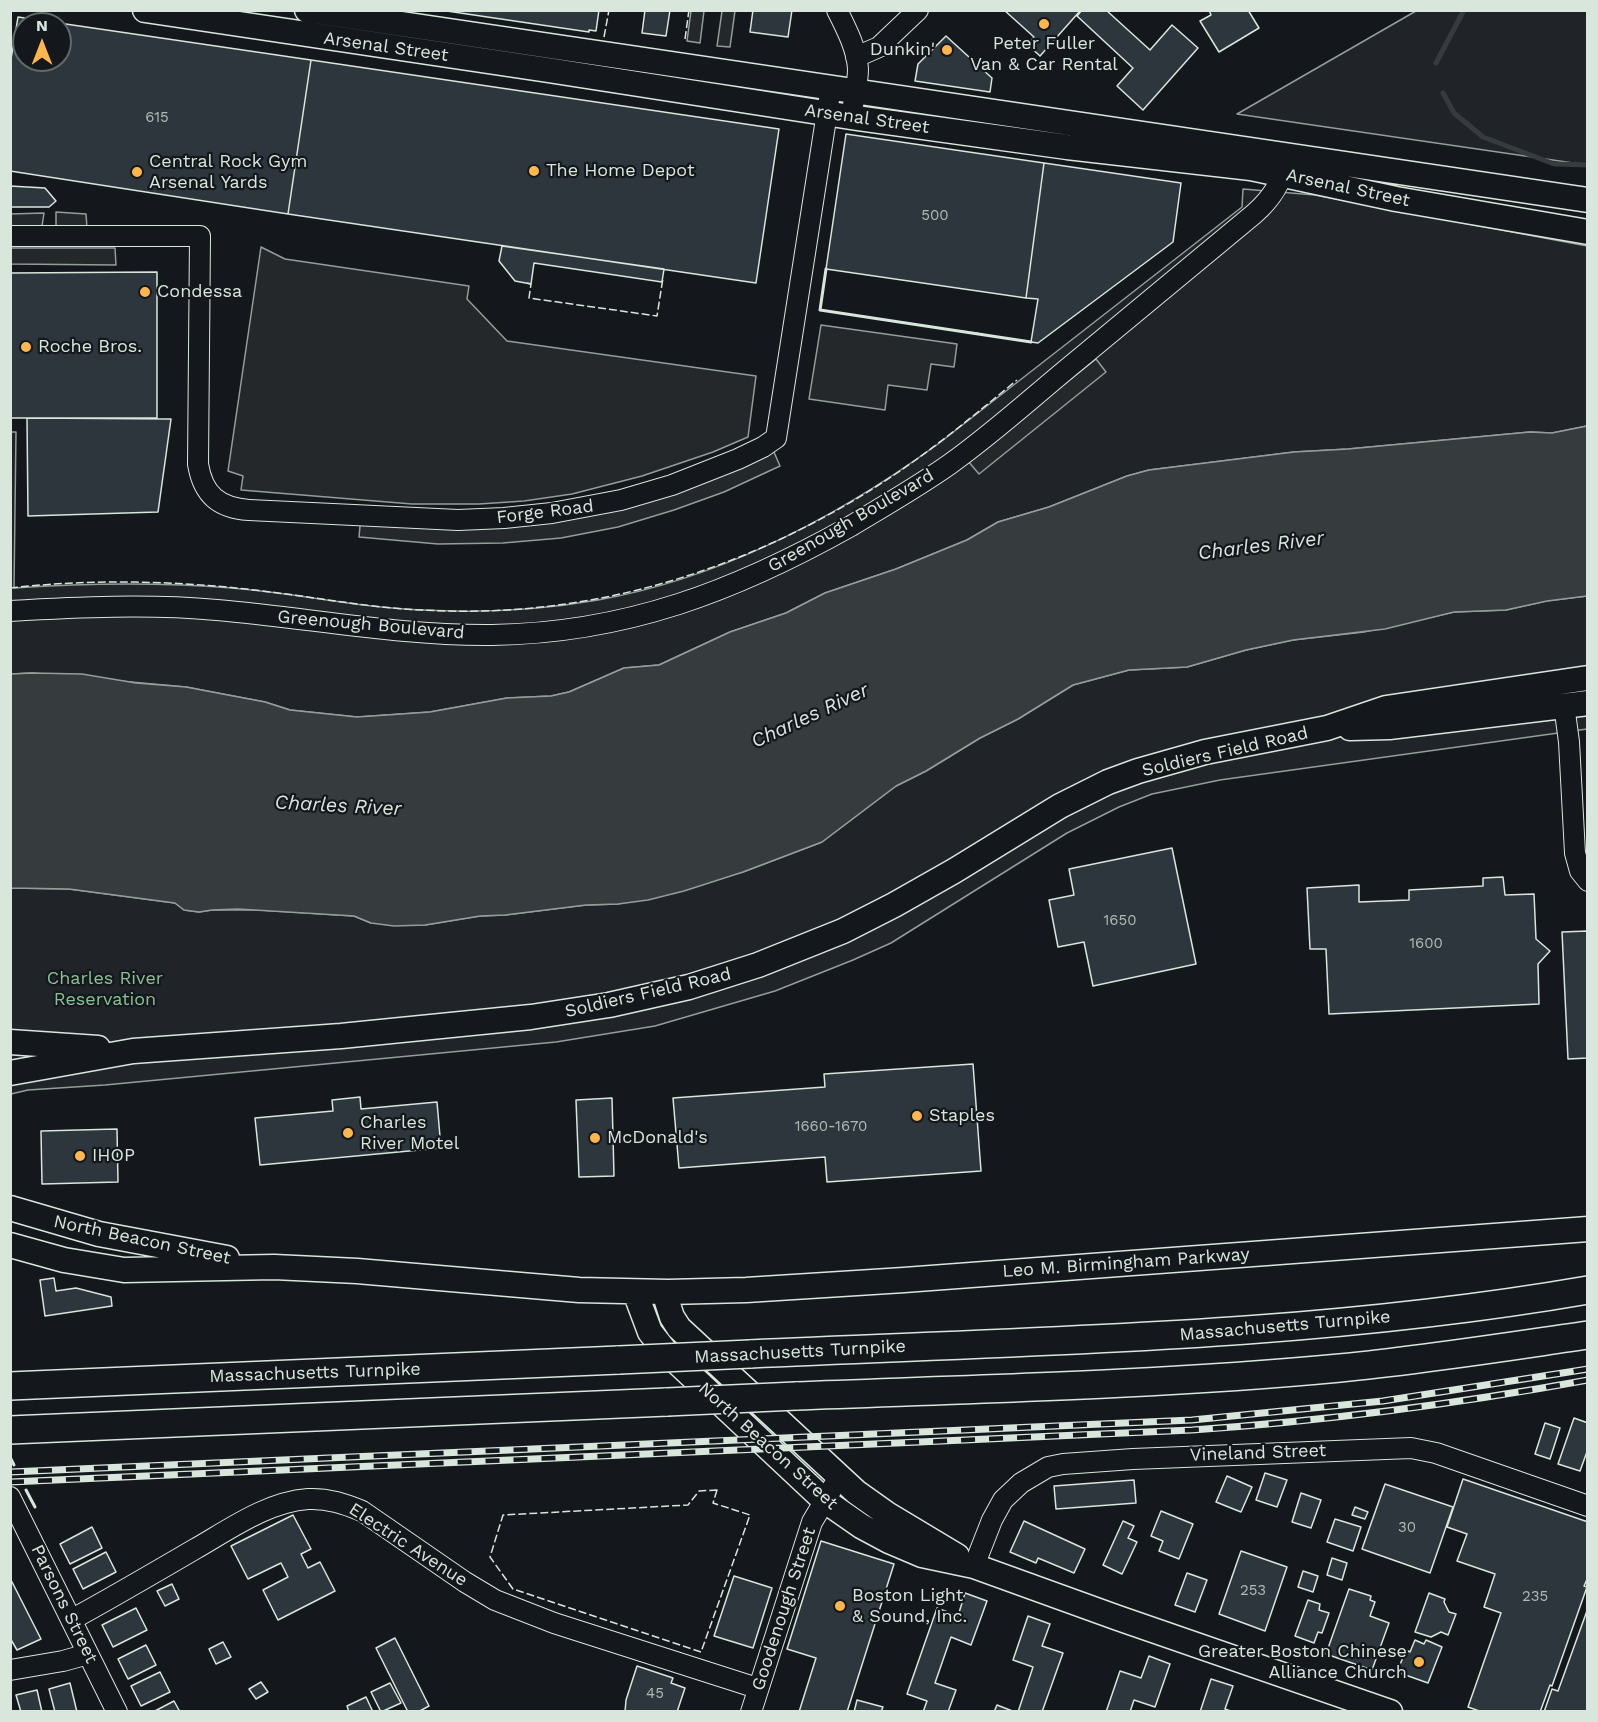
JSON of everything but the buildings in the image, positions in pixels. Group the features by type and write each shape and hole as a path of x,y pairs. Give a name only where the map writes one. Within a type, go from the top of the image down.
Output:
{"highway":[{"name":"Massachusetts Turnpike","path":"10,1386 1204,1334 1451,1310 1587,1290"},
{"path":"10,1430 1156,1381 1403,1361 1587,1335"}],"main road":[{"name":"Arsenal Street","path":"145,10 851,117 1067,147 1227,165 1285,165 1396,199 1587,232"},
{"name":"Arsenal Street","path":"307,10 378,15 831,87 1285,165 1587,200"},
{"name":"Soldiers Field Road","path":"10,1073 133,1051 341,1036 513,1019 609,1005 689,987 786,954 869,918 954,871 1060,806 1108,782 1157,765 1205,752 1327,728 1386,708 1587,678"},
{"name":"Soldiers Field Road","path":"1327,728 1389,727 1576,704"},
{"name":"Soldiers Field Road","path":"10,1042 133,1051"},
{"name":"North Beacon Street","path":"10,1208 126,1240 274,1267"},
{"name":"Leo M. Birmingham Parkway","path":"664,1292 746,1290 904,1280 1587,1229"},
{"name":"North Beacon Street","path":"10,1245 64,1260 124,1270 274,1267 357,1271 579,1290 664,1292 672,1317 679,1328 839,1477 886,1514 974,1566"},
{"name":"North Beacon Street","path":"635,1292 650,1332 662,1348 825,1501 861,1526 922,1555 974,1566 1390,1712"}],"street":[{"path":"837,10 856,57 858,70 851,117"},
{"path":"856,57 869,54 879,47 918,10"},
{"path":"374,45 378,15"},
{"name":"Forge Road","path":"10,236 200,236 198,456 204,484 210,494 231,508 458,520 515,517 598,506 672,485 738,459 776,438 831,87"},
{"name":"Greenough Boulevard","path":"10,611 176,607 396,630 490,635 575,629 617,621 692,601 761,572 825,540 950,464 1254,214 1272,196 1285,165"},
{"path":"1576,704 1569,742 1575,853 1580,871 1587,881"},
{"name":"Vineland Street","path":"974,1566 992,1520 1008,1494 1034,1474 1048,1467 1063,1464 1411,1448 1436,1453 1587,1506"},
{"name":"Goodenough Street","path":"751,1712 812,1522 839,1477"},
{"name":"Parsons Street","path":"10,1497 19,1533 71,1620 117,1712"},
{"name":"Electric Avenue","path":"71,1620 257,1515 291,1502 309,1499 328,1500 345,1503 362,1511 495,1600 554,1623 757,1688"},
{"path":"10,1670 63,1661 88,1654"}],"green space":[{"path":"1416,11 1587,11 1587,165 1237,114"},
{"path":"1243,189 1315,195 1587,246 1587,426 1552,433 1530,432 1294,452 1149,470 1127,476 1049,507 998,522 967,540 896,569 825,593 786,613 730,632 659,665 624,668 569,692 551,696 507,698 430,712 357,717 290,710 265,702 186,687 32,673 11,674 11,432 16,432 14,588 123,584 205,586 256,590 400,609 446,611 533,608 598,600 689,577 733,560 819,520 860,496 938,444 1242,207"},
{"name":"Charles River Reservation","path":"1587,596 1587,729 1220,780 1152,794 1119,807 1067,833 891,943 775,991 655,1026 556,1042 105,1085 28,1090 11,1094 11,888 69,889 175,903 184,910 199,912 259,910 354,916 371,923 425,925 480,916 618,904 743,872 822,842 896,786 1018,719 1073,685 1129,670 1187,667 1246,650 1293,640 1364,632 1454,612 1506,610 1546,601"}],"shaded area":[{"path":"691,11 704,11 700,43 687,41"},
{"path":"722,11 735,11 730,47 717,46"},
{"path":"56,212 86,214 87,228 56,228"},
{"path":"44,213 42,226 11,226 10,214"},
{"path":"261,247 285,259 469,286 467,299 507,341 756,376 748,437 713,452 642,476 572,494 524,501 412,504 241,490 243,476 228,471"},
{"path":"11,248 115,248 116,265 11,264"},
{"path":"821,325 957,344 954,367 931,364 927,390 888,385 885,410 809,399"},
{"path":"1096,359 1106,372 979,474 968,461"},
{"path":"770,443 780,466 724,492 618,527 561,538 503,543 438,544 359,537 361,515 598,505"}],"water":[{"name":"Charles River","path":"1587,426 1587,596 1547,601 1506,610 1454,612 1385,629 1293,640 1246,650 1187,667 1129,670 1073,685 1018,719 896,786 822,842 743,872 684,891 648,900 618,904 586,905 480,916 425,925 394,926 371,923 354,916 238,909 199,912 184,910 175,903 69,889 11,888 11,674 82,674 136,683 186,687 265,702 290,710 357,717 430,712 507,698 551,696 569,692 624,668 659,665 730,632 786,613 825,593 896,569 967,540 998,522 1049,507 1127,476 1149,470 1294,452 1530,432 1552,433"}],"waterway":[{"path":"1436,63 1464,10"},
{"path":"1443,93 1454,113 1483,137 1554,164 1588,165"}],"railway":[{"path":"10,1472 1192,1420 1383,1401 1588,1369"},
{"path":"10,1482 1192,1430 1390,1411 1588,1380"}],"fence":[{"path":"604,37 609,10"},
{"path":"685,39 689,10"},
{"path":"527,283 531,284 529,298 657,316 663,278"},
{"path":"960,331 983,334"},
{"path":"10,588 77,583 144,582 245,589 386,607 485,611 548,606 609,596 669,582 728,562 785,537 840,508 926,453 1017,380"},
{"path":"717,1490 713,1503 750,1515 701,1652 513,1589 490,1557 503,1515 688,1505 699,1491 717,1490"}],"wall":[{"path":"826,269 820,310 1031,342"},
{"path":"10,1457 14,1465"},
{"path":"26,1490 35,1507"}],"place":[{"name":"Peter Fuller Van & Car Rental","path":"1044,24"},
{"name":"Dunkin'","path":"947,50"},
{"name":"The Home Depot","path":"534,171"},
{"name":"Central Rock Gym Arsenal Yards","path":"137,172"},
{"name":"Condessa","path":"145,292"},
{"name":"Roche Bros.","path":"26,347"},
{"name":"Staples","path":"917,1116"},
{"name":"Charles River Motel","path":"348,1133"},
{"name":"McDonald's","path":"595,1138"},
{"name":"IHOP","path":"80,1156"},
{"name":"Boston Light & Sound, Inc.","path":"840,1606"},
{"name":"Greater Boston Chinese Alliance Church","path":"1419,1662"}]}
